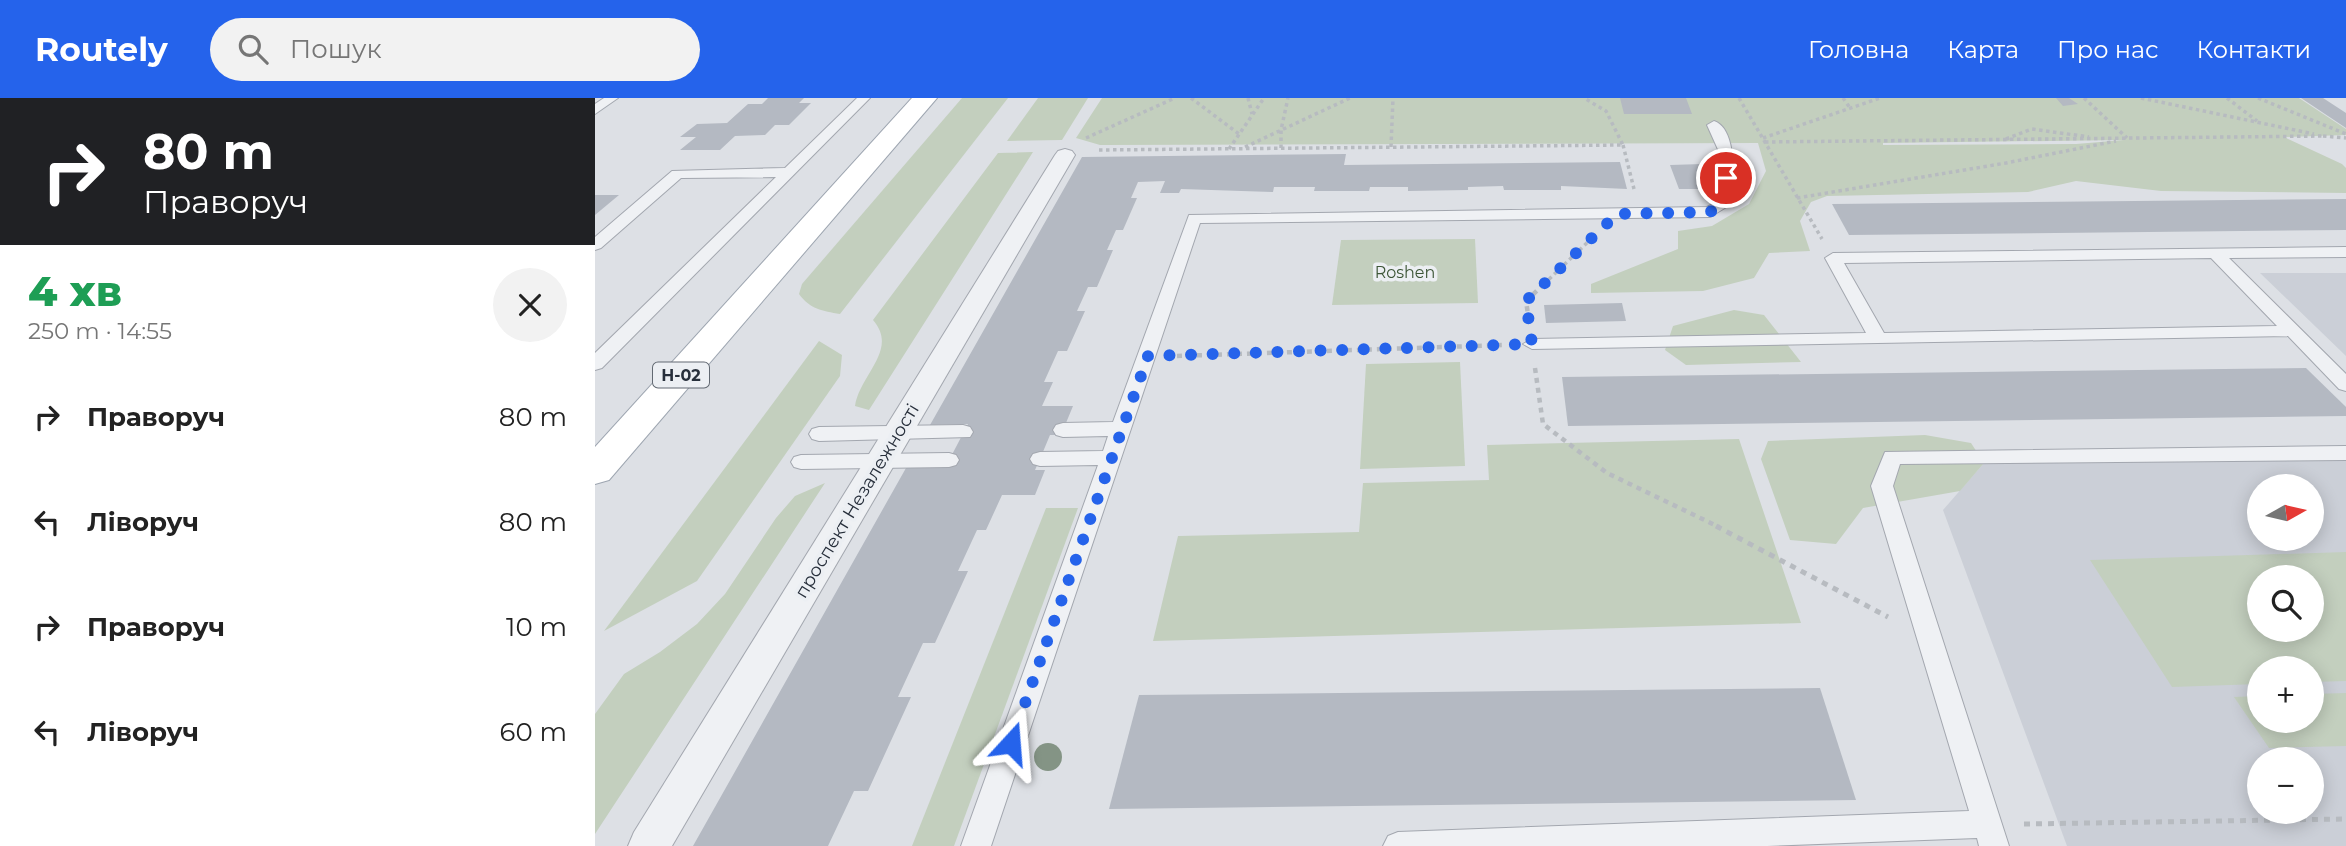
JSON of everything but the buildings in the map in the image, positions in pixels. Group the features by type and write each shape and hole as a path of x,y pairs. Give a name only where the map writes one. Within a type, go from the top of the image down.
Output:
{"main road":[{"name":"Н-02","path":"595,471 925,98"}],"street":[{"name":"проспект Незалежності","path":"649,846 1073,148"}],"lane":[{"path":"595,110 612,98"},
{"path":"595,364 864,98"},
{"path":"976,846 1194,218 1710,212 1725,203 1727,154 1714,125"},
{"path":"595,244 677,174 790,172"},
{"path":"1878,338 1833,258 2346,252"},
{"path":"2216,254 2346,385"},
{"path":"1532,344 2292,331"},
{"path":"1063,430 1120,429"},
{"path":"819,435 963,432"},
{"path":"1398,846 1991,835 1882,486 1892,457 2346,453"},
{"path":"1040,459 1110,458"},
{"path":"801,462 949,460"}],"path":[{"path":"1073,148 1175,98"},
{"path":"1191,98 1239,134"},
{"path":"1248,98 1253,115"},
{"path":"1229,149 1265,98"},
{"path":"1281,148 1281,130 1287,98"},
{"path":"1241,149 1350,98"},
{"path":"1391,147 1393,98"},
{"path":"1584,98 1606,111 1623,145 1635,194 1526,301 1543,424 1607,472 1731,533 1930,639"},
{"path":"1739,98 1833,258"},
{"path":"1843,98 1850,108"},
{"path":"1764,140 1880,98"},
{"path":"2084,98 2127,138"},
{"path":"2141,98 2324,136"},
{"path":"2227,98 2258,122"},
{"path":"2259,98 2346,136"},
{"path":"2004,140 2032,129 2096,139"},
{"path":"1764,140 2346,136"},
{"path":"1797,198 2007,163 2127,138"},
{"path":"1099,149 1623,145"},
{"path":"1148,356 1532,344"},
{"path":"1991,835 2346,819"}],"shaded area":[{"path":"2260,273 2346,273 2346,356"},
{"path":"2346,459 2346,846 2067,846 1943,510 1984,463"}],"green space":[{"path":"962,98 1008,98 840,314 812,306 799,294 802,284"},
{"path":"1038,98 1088,98 1062,140 1007,141"},
{"path":"1102,98 2299,98 2346,129 2346,135 2284,137 2342,164 2346,168 2346,193 2161,191 2076,181 2028,192 1827,196 1811,202 1800,221 1810,251 1769,253 1754,278 1703,291 1591,293 1591,284 1678,249 1678,231 1712,226 1749,204 1766,171 1758,143 1100,145 1076,138","holes":["2124,140 2076,144 1883,145"]},
{"path":"1033,152 869,410 855,406 858,394 880,352 880,331 873,320 998,153"},
{"name":"Roshen","path":"1475,239 1478,303 1332,305 1341,240"},
{"path":"1734,310 1764,315 1801,362 1686,365 1665,350 1673,326"},
{"path":"819,341 842,355 840,376 697,581 604,631"},
{"path":"1460,362 1465,466 1360,469 1366,364"},
{"path":"1925,435 1971,443 1984,463 1960,491 1863,508 1836,544 1790,540 1761,459 1768,441"},
{"path":"1739,439 1801,623 1153,641 1178,536 1359,532 1363,483 1489,480 1487,445"},
{"path":"825,483 595,834 595,714 624,674 660,652 697,624 725,594 776,518 795,496"},
{"path":"1046,508 1078,508 954,846 912,846"},
{"path":"2346,552 2346,681 2324,682 2324,656 2247,656 2247,684 2172,687 2090,560"},
{"path":"2346,693 2346,746 2268,747 2259,733 2324,733 2324,694"},
{"path":"2247,696 2247,716 2234,697"}],"route":[{"path":"1011,743 1148,356 1532,344 1526,301 1617,214 1710,212 1725,203 1726,178"}]}
